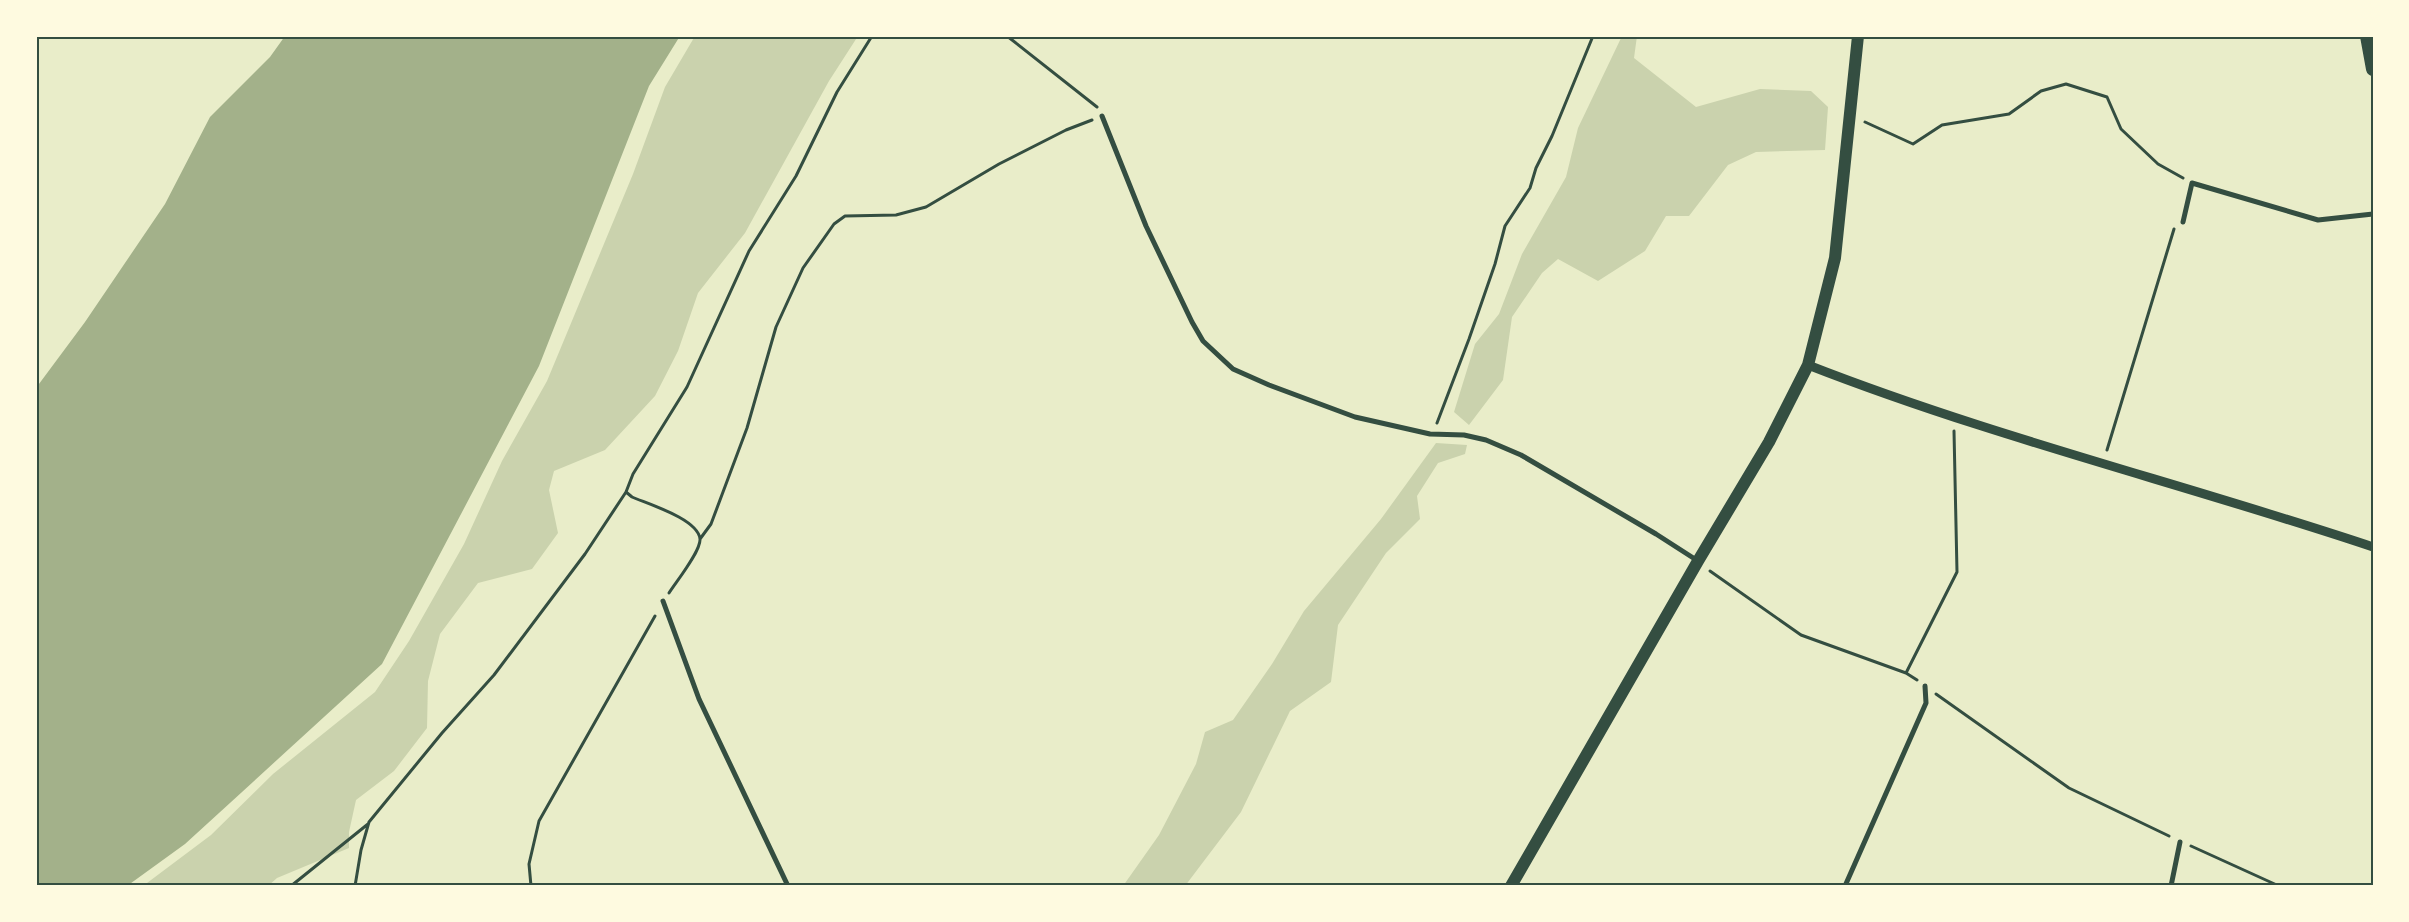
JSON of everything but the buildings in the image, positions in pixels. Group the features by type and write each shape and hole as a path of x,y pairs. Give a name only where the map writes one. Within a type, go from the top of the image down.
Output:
{"highway":[{"path":"2367,36 2373,69"}],"main road":[{"path":"1511,886 1769,442 1808,365 1835,258 1858,36"}],"street":[{"path":"1102,116 1146,226 1203,341 1233,369 1269,385 1355,417 1430,434 1464,435 1486,440 1521,455 1656,534 1698,562"},
{"path":"2183,222 2192,183 2318,220 2373,214"},
{"path":"1808,365 1958,419 2265,511 2373,547"},
{"path":"663,601 699,699 788,886"},
{"path":"1845,886 1926,703 1925,686"},
{"path":"2170,886 2180,842"}],"path":[{"path":"291,886 357,835 369,822 442,732 494,675 585,554 626,492 633,474 687,387 749,251 796,176 837,92 872,36"},
{"path":"531,886 529,864 539,821 663,601 698,549 700,539 711,524 747,428 776,327 803,268 834,224 846,216 896,215 926,207 998,164 1066,130 1102,116 1096,106 1007,36"},
{"path":"1430,434 1440,418 1470,339 1495,264 1505,226 1530,188 1536,168 1594,36"},
{"path":"1850,115 1913,144 1942,125 2009,114 2040,90 2066,84 2107,97 2121,129 2158,164 2192,183"},
{"path":"2103,462 2176,223 2183,222"},
{"path":"1906,673 1957,572 1952,434 1958,419"},
{"path":"626,492 632,497 683,519 695,528 700,539"},
{"path":"1698,562 1801,635 1906,673 2069,788 2180,842 2280,886"},
{"path":"355,886 361,850 369,822"}],"shaded area":[{"path":"285,36 680,36 649,86 539,366 382,664 185,844 127,886 36,886 36,388 85,322 165,204 210,117 270,57"},
{"path":"695,36 858,36 829,81 745,233 698,293 678,351 655,396 605,450 554,471 549,490 558,533 532,569 478,583 440,634 428,681 427,728 394,771 356,800 349,832 349,848 277,878 268,886 143,886 211,835 273,774 375,692 409,641 464,544 502,461 547,381 633,174 665,87"},
{"path":"1622,36 1637,36 1634,58 1696,107 1760,89 1811,91 1828,107 1825,150 1756,152 1728,165 1689,216 1666,216 1645,251 1598,281 1558,259 1542,273 1512,317 1503,380 1469,425 1454,412 1475,344 1499,314 1522,254 1566,177 1578,128"},
{"path":"1436,443 1467,445 1465,454 1438,463 1417,496 1420,519 1386,553 1338,625 1331,682 1290,711 1241,812 1185,886 1123,886 1159,835 1196,764 1205,732 1233,720 1272,664 1304,611 1381,519"}]}
